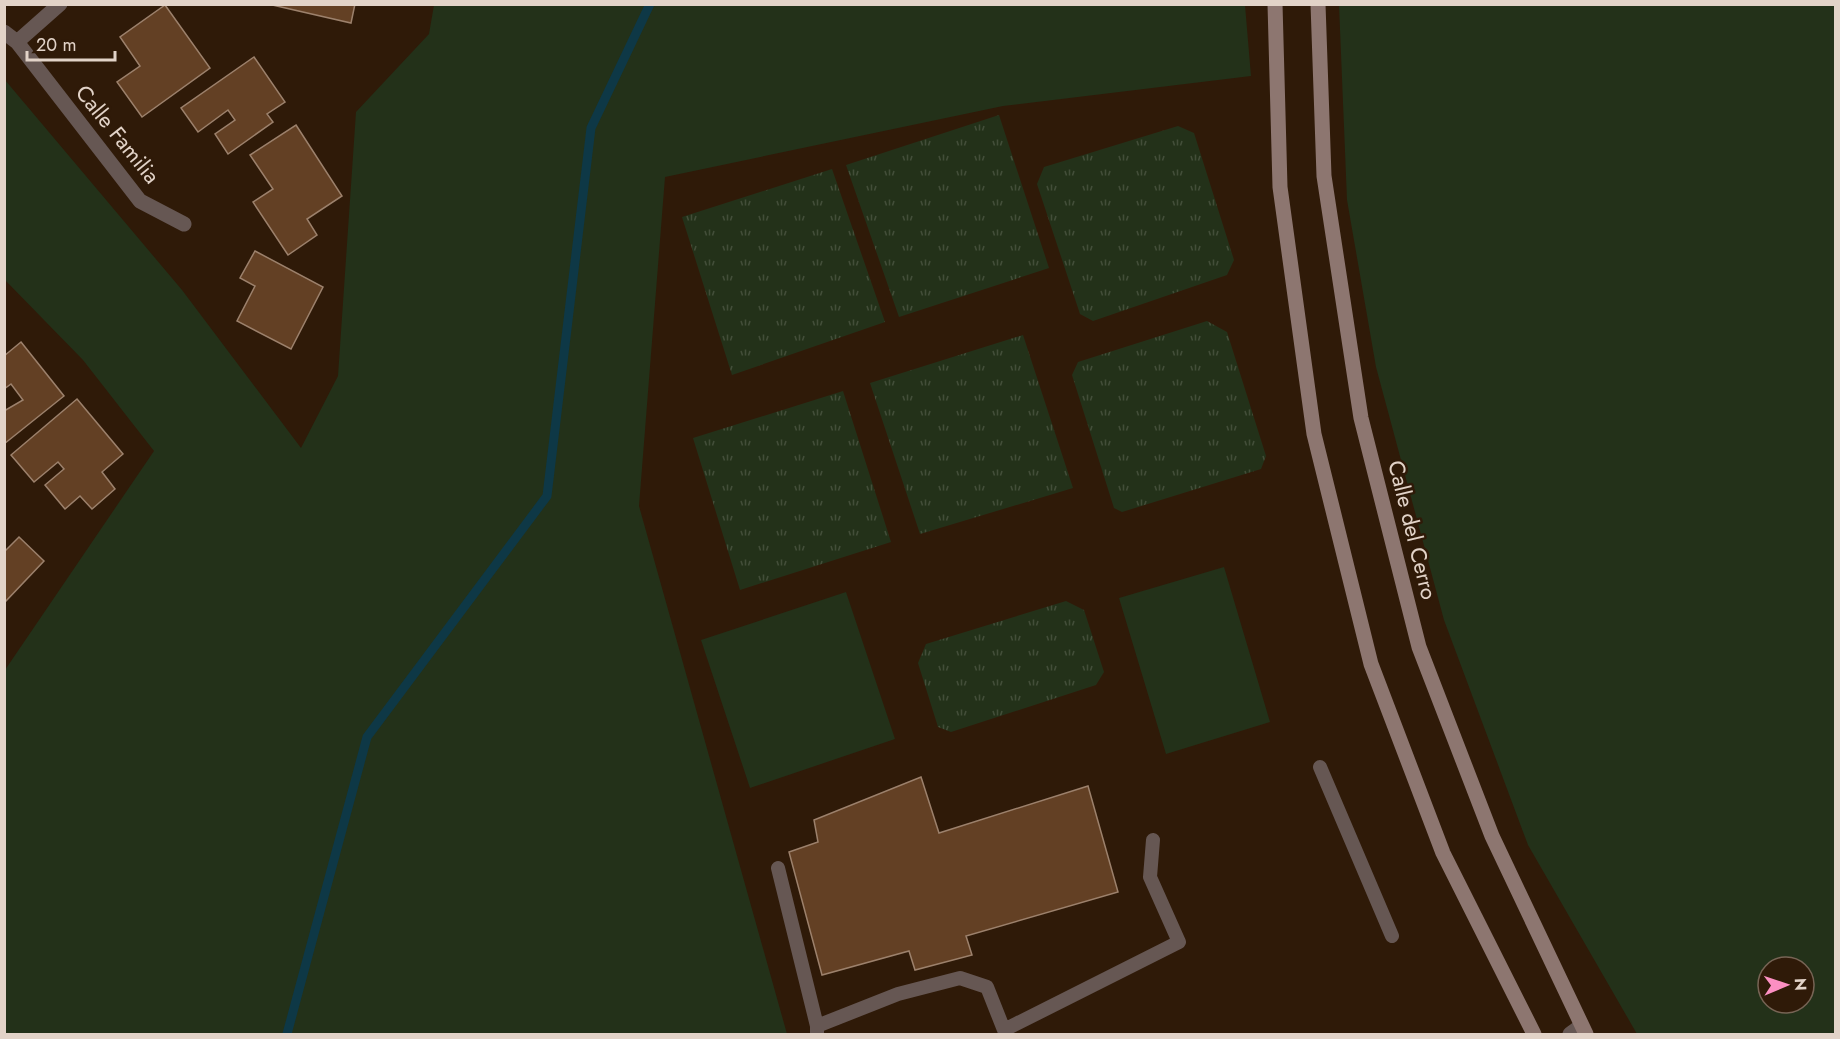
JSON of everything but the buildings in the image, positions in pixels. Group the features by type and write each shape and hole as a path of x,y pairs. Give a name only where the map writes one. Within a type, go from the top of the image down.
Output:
{"main road":[{"path":"1275,4 1281,188 1316,446 1371,664 1443,853 1534,1035"},
{"name":"Calle del Cerro","path":"1318,4 1324,176 1361,418 1419,647 1492,836 1579,1032"}],"street":[{"path":"11,37 60,4"},
{"name":"Calle Familia","path":"11,37 140,201 184,224"}],"lane":[{"path":"1320,767 1392,936"},
{"path":"778,868 817,1030 898,994 960,978 987,987 1004,1030 1179,942 1150,877 1153,840"}],"green space":[{"path":"434,5 1245,5 1251,76 1003,106 665,177 639,506 787,1034 5,1034 5,670 154,451 83,360 5,280 5,80 182,290 301,448 338,376 356,112 429,34"},
{"path":"1339,5 1835,5 1835,1034 1637,1034 1528,845 1444,620 1376,367 1347,200"},
{"path":"999,115 1049,268 899,317 846,165"},
{"path":"1178,126 1194,133 1234,260 1227,275 1093,321 1080,314 1037,184 1044,167"},
{"path":"832,169 885,322 732,375 682,217"},
{"path":"1207,321 1227,332 1266,456 1261,469 1122,512 1114,508 1072,375 1078,362"},
{"path":"1023,335 1073,488 920,534 870,383"},
{"path":"843,391 891,542 740,590 693,438"},
{"path":"1224,567 1270,722 1166,754 1119,598"},
{"path":"846,592 895,739 750,788 701,640"},
{"path":"1066,601 1084,610 1104,672 1096,685 951,732 938,727 918,663 926,644"}],"waterway":[{"path":"287,1034 367,737 547,496 591,128 650,4"}]}
